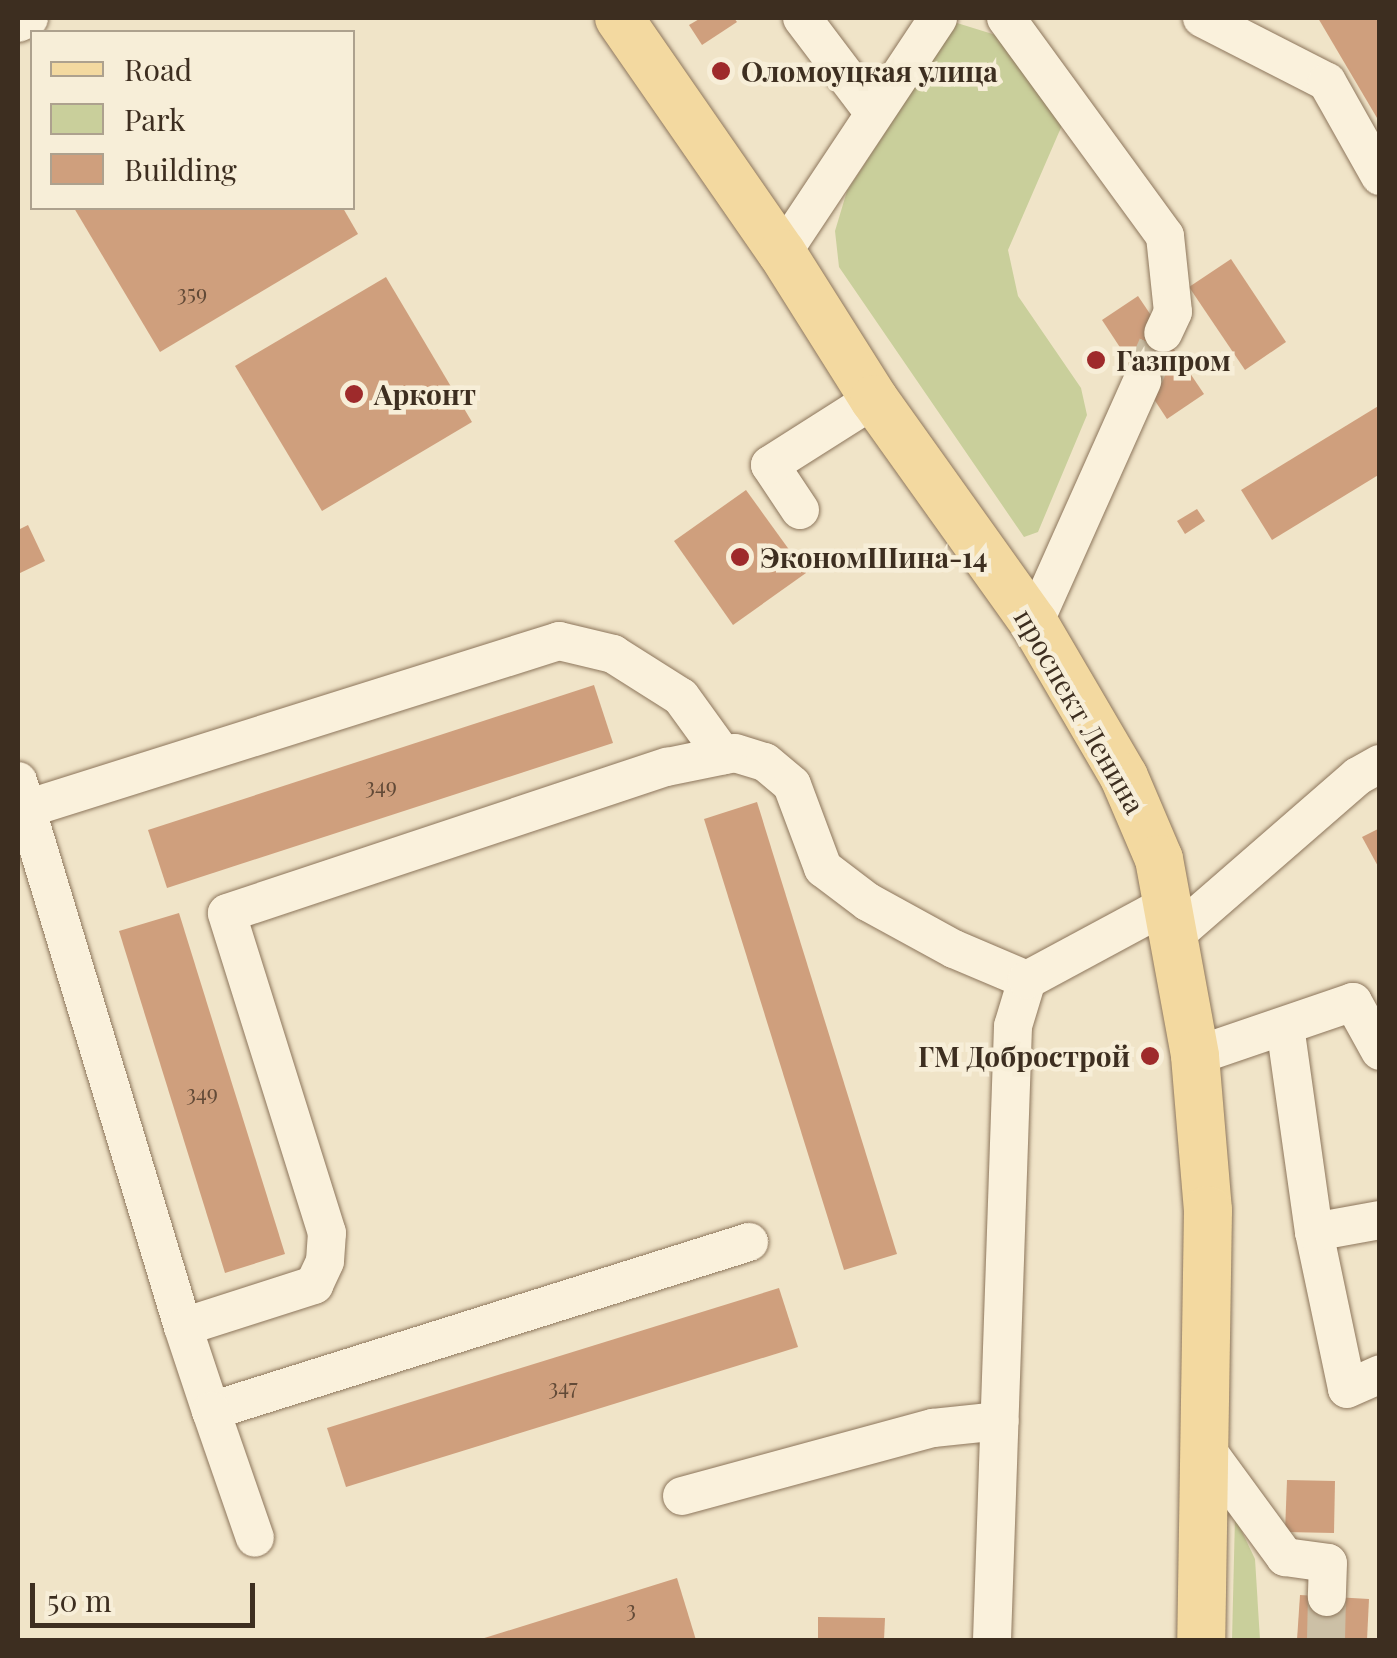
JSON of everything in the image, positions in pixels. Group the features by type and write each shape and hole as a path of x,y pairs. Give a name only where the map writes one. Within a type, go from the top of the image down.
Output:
{"main road":[{"name":"проспект Ленина","path":"618,18 782,254 874,399 1034,624 1124,776 1158,858 1195,1056 1208,1210 1201,1640"}],"street":[{"path":"18,22 28,18"},
{"path":"802,18 873,112"},
{"path":"782,254 938,18"},
{"path":"1006,18 1165,236 1173,312 1163,333"},
{"path":"1202,18 1327,82 1380,176"},
{"path":"1034,624 1142,380"},
{"path":"800,510 770,465 874,399"},
{"path":"255,1538 183,1327 22,795 560,641 612,654 681,697 723,755"},
{"path":"183,1327 314,1285 325,1261 327,1232 226,913 667,766 735,753 765,762 792,785 823,868 868,902 954,949 1026,980 1172,919 1358,776 1380,764"},
{"path":"992,1640 1013,1026 1026,980"},
{"path":"1195,1056 1353,1002 1380,1051"},
{"path":"1285,1026 1314,1232 1346,1389 1380,1374"},
{"path":"1314,1232 1380,1220"},
{"path":"210,1411 749,1242"},
{"path":"682,1496 933,1428 1000,1420"},
{"path":"1206,1449 1285,1557 1328,1562 1326,1597"}],"green space":[{"path":"957,23 999,36 1063,123 1008,250 1018,296 1081,388 1087,415 1038,532 1024,537 839,267 835,231 847,191"},
{"path":"1235,1517 1255,1559 1260,1640 1232,1640"}],"building":[{"path":"701,18 734,18 737,22 702,45 689,25"},
{"path":"1318,18 1380,18 1380,123"},
{"path":"75,210 344,210 358,234 160,352"},
{"path":"1231,259 1286,342 1245,370 1189,287"},
{"name":"Арконт","path":"386,277 472,422 322,511 235,366"},
{"path":"1138,296 1204,394 1167,419 1102,320"},
{"path":"1380,405 1380,474 1272,540 1241,490"},
{"name":"ЭкономШина-14","path":"746,490 806,573 733,625 674,541"},
{"path":"1197,509 1205,521 1185,534 1177,521"},
{"path":"28,525 45,561 18,574 18,530"},
{"path":"594,685 613,743 167,888 148,830"},
{"path":"757,802 897,1254 844,1270 704,819"},
{"path":"1380,828 1380,870 1362,837"},
{"path":"179,913 285,1254 225,1273 119,931"},
{"path":"779,1288 798,1347 346,1487 327,1428"},
{"path":"1287,1480 1335,1481 1334,1533 1285,1532"},
{"path":"677,1578 696,1640 478,1640"},
{"path":"1300,1595 1369,1599 1367,1640 1297,1640"},
{"path":"818,1617 885,1618 884,1640 818,1640"}],"tunnel":[{"path":"1142,381 1163,333"},
{"path":"1326,1640 1327,1597"}],"place":[{"name":"Оломоуцкая улица","path":"721,71"},
{"name":"Газпром","path":"1096,360"},
{"name":"Арконт","path":"354,394"},
{"name":"ЭкономШина-14","path":"740,557"},
{"name":"ГМ Добрострой","path":"1150,1056"}]}
